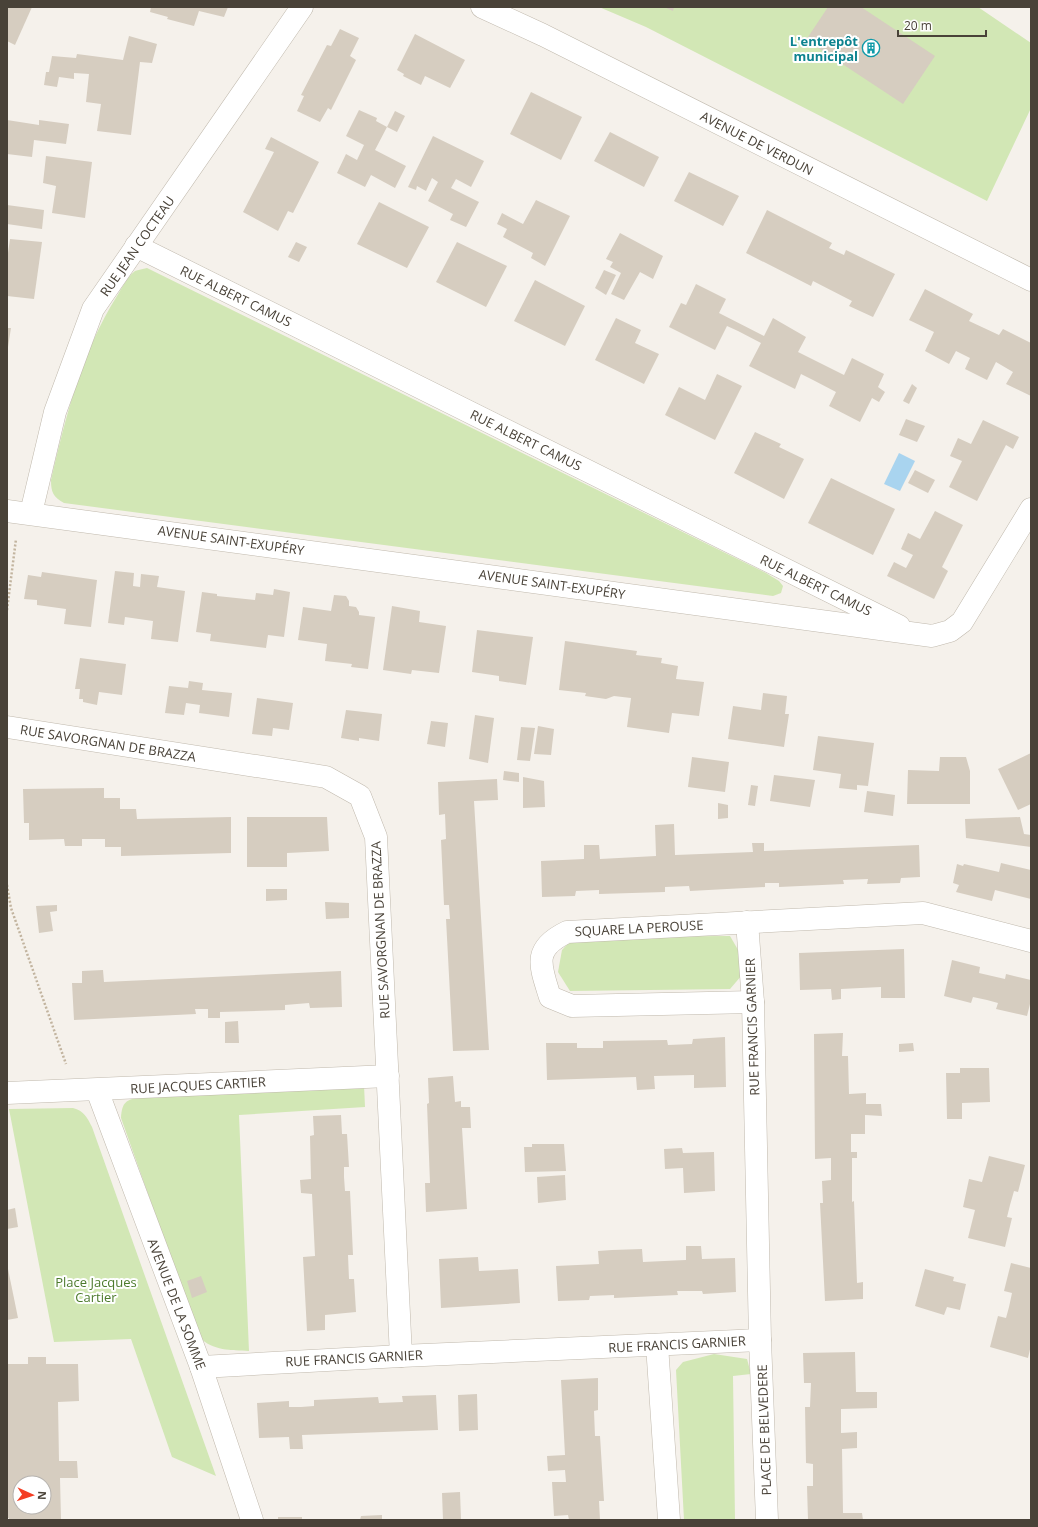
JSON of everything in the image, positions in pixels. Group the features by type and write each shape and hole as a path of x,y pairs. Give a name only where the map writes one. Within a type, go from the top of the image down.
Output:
{"street":[{"name":"RUE JEAN COCTEAU","path":"31,513 55,412 93,309 302,7"},
{"name":"AVENUE DE VERDUN","path":"482,7 543,35 1031,280"},
{"name":"RUE ALBERT CAMUS","path":"136,246 915,634"},
{"name":"AVENUE SAINT-EXUPÉRY","path":"8,511 932,636 950,631 962,622 1031,509"},
{"name":"RUE SAVORGNAN DE BRAZZA","path":"7,727 326,777 360,796 376,837 401,1356"},
{"name":"SQUARE LA PEROUSE","path":"753,1002 572,1006 550,997 542,971 543,949 552,939 567,932 923,913 1031,941"},
{"name":"RUE FRANCIS GARNIER","path":"201,1367 401,1356 760,1340 753,1002 747,922"},
{"name":"RUE JACQUES CARTIER","path":"7,1093 388,1076"},
{"name":"AVENUE DE LA SOMME","path":"86,1090 201,1367 252,1520"},
{"name":"PLACE DE BELVEDERE","path":"760,1340 767,1520"},
{"path":"658,1345 669,1520"}],"path":[{"path":"7,610 17,528 8,511"},
{"path":"7,884 12,908 86,1090"}],"green space":[{"path":"599,7 978,7 1031,43 1031,108 987,201 646,27"},
{"path":"147,268 766,573 779,581 783,586 781,593 773,596 64,503 57,499 53,494 51,480 69,409 84,362 104,318 123,286 135,271"},
{"path":"730,936 741,955 742,975 730,989 570,991 558,972 562,950 574,937"},
{"path":"364,1085 365,1107 239,1115 249,1351 222,1349 204,1342 199,1337 121,1118 122,1108 131,1099 140,1097"},
{"name":"Place Jacques Cartier","path":"73,1108 85,1115 92,1127 216,1476 172,1457 131,1339 54,1342 9,1109"},
{"path":"714,1354 747,1359 751,1374 733,1376 735,1520 684,1520 676,1370 683,1362"}],"water":[{"path":"899,453 915,461 900,491 884,484"}],"building":[{"path":"7,7 32,7 15,45 7,41"},
{"path":"151,7 228,7 224,17 199,11 194,26 167,19 168,17 150,12"},
{"path":"664,7 674,7 673,11"},
{"name":"L'entrepôt municipal","path":"828,7 861,7 935,56 903,104 806,40"},
{"path":"340,29 359,38 350,56 356,60 331,110 328,108 320,122 297,111 304,96 301,95 327,45 331,46"},
{"path":"415,34 465,60 450,88 425,76 421,85 403,76 404,74 397,70"},
{"path":"129,36 157,44 152,63 140,62 131,135 97,131 101,104 86,102 89,74 74,73 74,79 59,77 57,87 44,85 46,72 49,72 52,56 76,58 77,54 123,60"},
{"path":"531,92 582,117 561,160 510,134"},
{"path":"359,110 377,118 376,121 387,127 375,150 406,166 395,188 371,175 365,187 337,173 346,154 357,160 364,145 346,136"},
{"path":"395,111 405,116 397,132 387,127"},
{"path":"7,120 39,125 39,120 69,124 66,144 34,140 32,157 7,154"},
{"path":"610,132 659,157 644,187 594,161"},
{"path":"433,136 484,161 471,187 456,179 451,188 479,202 466,227 450,220 453,214 428,201 438,182 432,178 426,191 417,186 416,190 408,187"},
{"path":"271,137 319,162 293,213 288,211 278,231 243,212 274,152 265,149"},
{"path":"46,156 92,162 85,218 52,213 56,186 43,183"},
{"path":"689,172 739,196 723,226 674,201"},
{"path":"536,200 570,216 545,266 531,258 533,253 503,237 507,229 497,224 502,213 523,224"},
{"path":"379,202 429,227 407,268 357,244"},
{"path":"7,205 44,210 42,229 7,224"},
{"path":"767,210 832,243 829,248 844,255 846,250 895,274 873,317 849,306 852,301 813,281 811,286 746,253"},
{"path":"620,233 663,256 653,279 640,272 624,300 611,294 621,273 610,267 613,262 606,259"},
{"path":"10,239 42,242 34,299 7,296 7,260"},
{"path":"296,242 307,247 299,262 288,257"},
{"path":"457,242 507,266 486,307 436,282"},
{"path":"604,270 616,275 606,295 595,288"},
{"path":"535,280 585,306 565,346 514,321"},
{"path":"696,284 726,299 719,313 764,336 773,318 806,337 798,352 844,375 852,358 884,374 878,387 885,392 879,402 872,398 860,422 829,406 836,392 813,380 801,374 795,389 749,366 761,343 738,331 727,326 715,350 669,327 681,303 686,305"},
{"path":"925,289 973,314 969,321 999,335 1003,329 1031,343 1031,396 1006,384 1013,372 996,362 987,380 965,369 970,358 956,351 949,364 925,351 934,332 909,320"},
{"path":"616,318 641,330 635,343 659,354 644,384 595,360"},
{"path":"7,328 11,328 8,347 7,347"},
{"path":"717,374 742,386 715,440 665,415 679,387 705,400"},
{"path":"912,384 917,388 909,404 903,401"},
{"path":"906,419 925,426 917,442 899,435"},
{"path":"983,420 1019,437 1013,449 1006,445 977,501 949,487 962,461 950,456 958,438 971,444"},
{"path":"755,432 781,444 779,447 804,459 784,499 734,473"},
{"path":"915,470 935,480 928,493 908,483"},
{"path":"831,478 895,509 873,555 808,523"},
{"path":"935,511 963,525 942,567 948,571 934,599 887,576 894,562 906,568 913,555 901,549 908,533 920,539"},
{"path":"115,571 134,573 133,586 140,587 141,574 159,576 157,587 185,591 178,642 151,639 153,621 125,617 124,625 108,623"},
{"path":"42,572 97,580 91,627 64,624 66,609 37,605 37,600 24,599 28,575 41,577"},
{"path":"274,589 290,592 284,637 268,635 266,648 210,641 211,634 196,632 202,592 217,594 217,596 255,600 256,593 273,595"},
{"path":"334,595 346,596 349,601 349,606 356,607 359,615 375,617 368,669 351,667 352,664 325,661 327,644 298,640 303,607 331,611"},
{"path":"392,606 420,611 419,622 446,626 439,673 412,670 411,674 383,670"},
{"path":"477,630 533,637 526,685 499,681 499,676 472,672"},
{"path":"565,641 637,651 636,655 662,658 661,663 678,666 676,679 704,682 699,716 672,713 669,733 627,727 631,698 614,696 606,699 585,696 586,693 559,690"},
{"path":"80,658 126,664 122,695 99,692 97,705 83,702 83,699 79,699 80,689 75,689"},
{"path":"189,681 203,683 202,690 232,693 229,717 199,713 200,705 186,703 184,715 165,713 169,686 188,688"},
{"path":"763,693 787,696 785,714 789,714 784,747 728,739 733,706 761,710"},
{"path":"257,698 293,703 289,730 273,728 272,736 252,734"},
{"path":"346,710 382,714 379,741 359,738 359,741 341,738"},
{"path":"475,715 494,718 488,763 469,759"},
{"path":"431,721 448,723 445,747 427,744"},
{"path":"538,726 554,729 551,755 534,754"},
{"path":"521,727 535,728 530,761 517,760"},
{"path":"818,736 874,743 868,786 857,785 857,790 839,788 841,774 813,770"},
{"path":"1031,753 1031,804 1018,810 998,769"},
{"path":"692,757 729,762 725,792 688,787"},
{"path":"940,757 966,757 970,771 970,804 907,804 908,770 939,771"},
{"path":"504,771 519,773 519,782 503,780"},
{"path":"774,775 815,780 810,807 770,801"},
{"path":"523,777 544,781 545,807 523,808"},
{"path":"497,779 498,800 474,801 489,1050 453,1051 446,919 450,919 449,905 444,905 441,840 446,839 445,814 439,815 438,782"},
{"path":"751,785 758,786 755,806 748,805"},
{"path":"104,788 104,798 120,798 120,809 136,809 137,819 231,817 231,853 121,856 121,847 105,847 105,839 82,839 82,846 65,846 64,839 29,840 29,823 24,823 23,789"},
{"path":"867,791 895,795 893,816 864,812"},
{"path":"718,803 728,805 728,818 718,819"},
{"path":"247,817 327,817 329,851 287,853 287,867 247,867"},
{"path":"1020,817 1024,834 1031,835 1031,847 966,838 965,819"},
{"path":"674,824 675,855 753,852 752,843 764,843 764,851 919,845 920,877 901,878 900,883 867,884 868,879 843,880 844,884 779,887 779,883 765,883 765,887 690,891 689,886 665,887 665,892 599,894 599,890 576,891 575,896 542,897 541,861 584,859 584,845 599,845 600,859 656,856 655,825"},
{"path":"1001,863 1031,870 1031,899 995,890 992,901 956,892 959,885 953,883 957,864 963,866 964,864 999,872"},
{"path":"266,889 287,889 287,900 266,901"},
{"path":"325,902 349,903 349,918 326,919"},
{"path":"57,905 57,911 50,912 53,931 39,933 36,906"},
{"path":"904,949 905,998 881,998 881,987 841,989 841,999 832,1000 831,989 800,990 799,953"},
{"path":"952,960 980,967 979,973 1005,979 1006,974 1031,980 1031,1000 1027,1016 996,1009 998,1003 987,1000 973,997 971,1003 944,996"},
{"path":"103,970 104,982 341,971 342,1007 310,1008 309,1003 285,1005 285,1010 220,1012 220,1018 208,1018 208,1009 195,1009 196,1014 74,1020 72,983 82,983 82,971"},
{"path":"238,1021 239,1043 225,1043 225,1022"},
{"path":"843,1033 842,1056 848,1056 849,1094 866,1093 866,1104 881,1104 882,1116 865,1115 865,1134 851,1134 851,1152 857,1152 857,1158 852,1158 852,1202 854,1201 857,1283 863,1282 863,1299 825,1301 820,1203 823,1203 822,1181 831,1180 831,1158 815,1159 814,1034"},
{"path":"725,1037 726,1087 694,1088 694,1075 654,1076 655,1089 637,1090 636,1077 547,1080 546,1043 577,1043 577,1048 603,1048 603,1041 667,1040 668,1045 692,1044 693,1039"},
{"path":"913,1043 914,1051 899,1052 899,1044"},
{"path":"960,1068 989,1068 990,1102 962,1103 962,1119 947,1119 946,1073 960,1073"},
{"path":"453,1076 455,1102 461,1101 461,1107 470,1107 471,1128 462,1128 467,1209 426,1212 425,1183 430,1183 427,1104 429,1103 428,1078"},
{"path":"341,1115 342,1134 347,1134 349,1167 344,1167 344,1177 345,1191 350,1191 353,1255 348,1255 349,1279 354,1279 356,1312 325,1315 325,1330 307,1331 303,1257 315,1256 312,1194 301,1193 300,1180 311,1179 310,1136 314,1135 313,1116"},
{"path":"532,1144 564,1144 566,1171 525,1172 524,1147 532,1147"},
{"path":"682,1148 683,1153 714,1152 715,1191 684,1193 683,1168 665,1169 664,1149"},
{"path":"989,1156 1025,1165 1018,1192 1014,1191 1007,1217 1012,1218 1005,1247 968,1238 975,1210 963,1207 969,1179 982,1182"},
{"path":"565,1175 566,1200 538,1203 537,1177"},
{"path":"15,1208 18,1227 7,1229 7,1210"},
{"path":"686,1246 701,1246 702,1259 735,1258 736,1292 703,1294 702,1291 677,1291 678,1295 614,1298 614,1295 590,1296 589,1300 558,1301 556,1266 599,1264 598,1251 612,1250 642,1249 643,1262 686,1260"},
{"path":"478,1257 479,1271 518,1269 520,1303 441,1308 439,1259"},
{"path":"1011,1263 1031,1268 1031,1345 1028,1358 990,1347 998,1316 1006,1318 1009,1307 1012,1293 1004,1291"},
{"path":"7,1264 18,1318 7,1320"},
{"path":"925,1269 954,1277 953,1281 966,1284 960,1310 947,1307 944,1315 915,1306"},
{"path":"201,1276 207,1292 192,1298 187,1281"},
{"path":"855,1352 856,1392 877,1392 877,1408 841,1409 841,1433 857,1432 857,1448 842,1449 843,1513 862,1513 863,1520 808,1520 807,1486 813,1486 813,1464 806,1463 805,1407 810,1407 811,1383 804,1383 803,1353"},
{"path":"28,1357 46,1357 46,1364 78,1364 79,1401 58,1402 59,1461 77,1461 78,1478 60,1478 61,1520 9,1520 9,1518 7,1518 7,1364 28,1364"},
{"path":"598,1378 598,1410 594,1411 595,1436 600,1436 604,1501 599,1501 600,1520 569,1520 568,1515 554,1516 552,1482 566,1482 565,1470 548,1471 547,1456 565,1455 561,1380"},
{"path":"477,1394 478,1430 459,1431 458,1395"},
{"path":"436,1395 438,1430 302,1435 303,1449 290,1449 289,1437 259,1438 257,1403 289,1401 289,1407 301,1407 314,1406 314,1400 378,1397 379,1403 403,1402 402,1396"},
{"path":"460,1492 461,1520 443,1520 442,1493"},
{"path":"382,1515 382,1520 360,1520 361,1516"},
{"path":"278,1517 302,1517 302,1520 278,1520"}],"place":[{"name":"L'entrepôt municipal","path":"871,48"}]}
